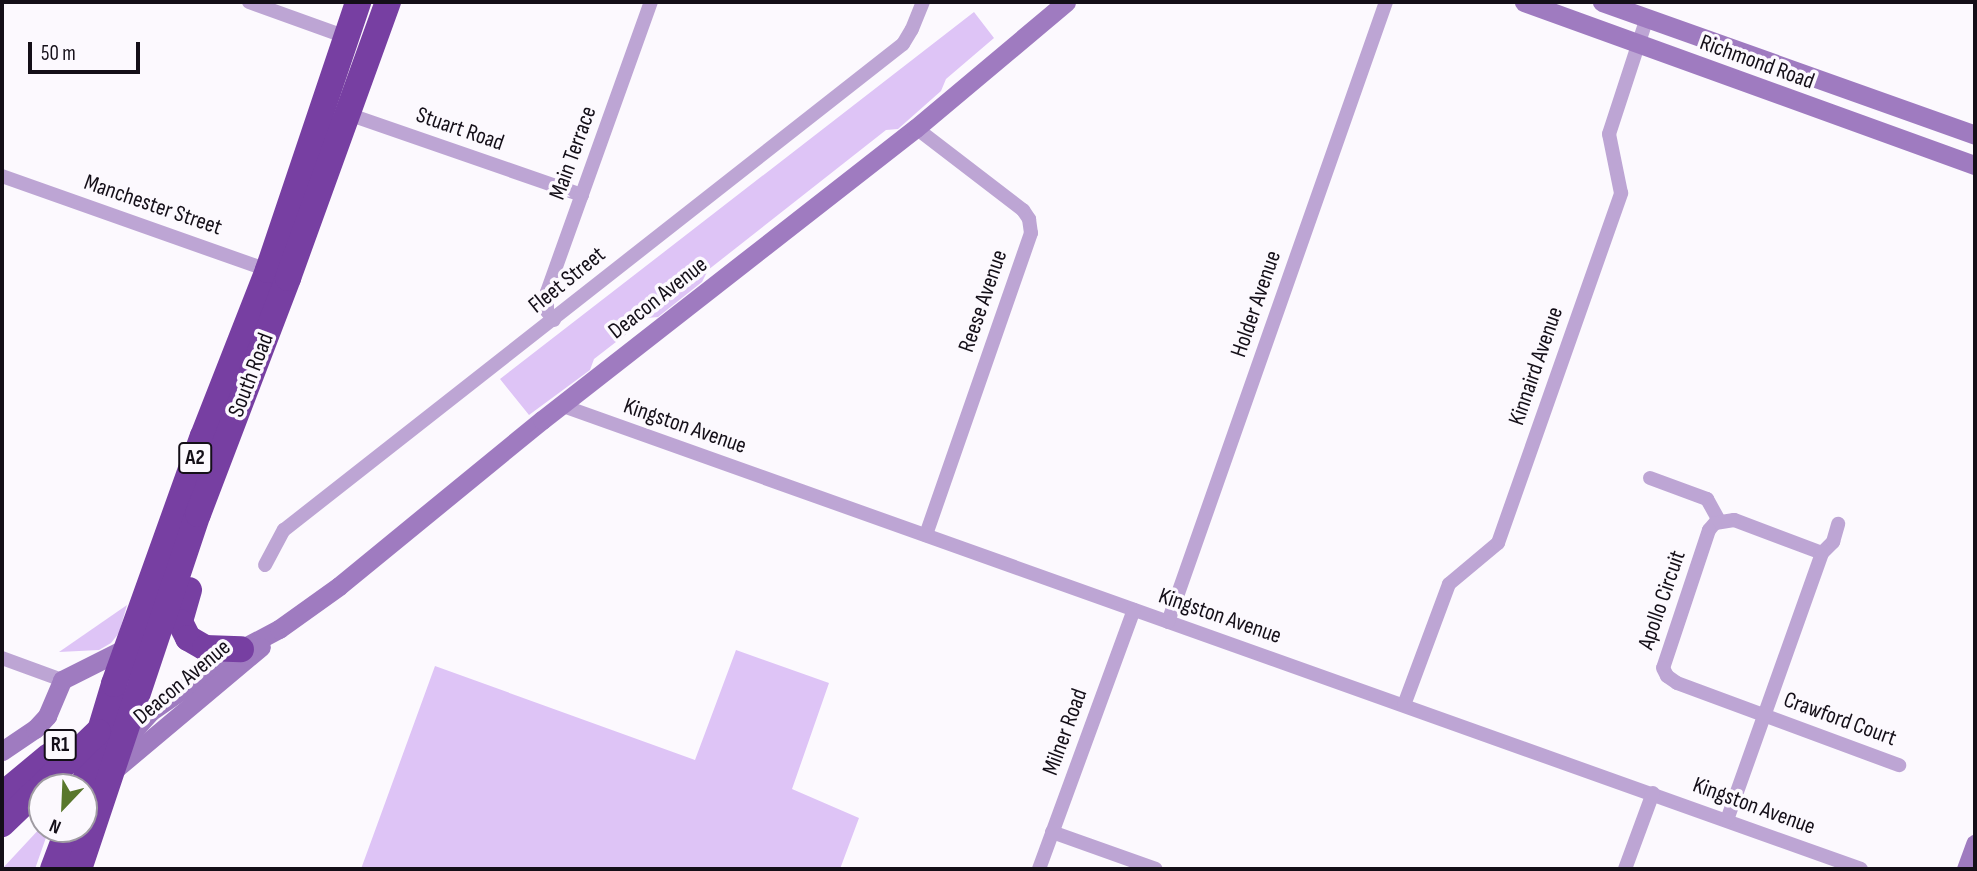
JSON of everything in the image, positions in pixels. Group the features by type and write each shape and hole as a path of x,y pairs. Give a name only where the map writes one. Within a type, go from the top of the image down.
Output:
{"highway":[{"name":"South Road","path":"110,738 140,682 198,514 278,274 323,104 358,2"},
{"name":"South Road","path":"79,869 113,771 110,738 113,688 203,436 349,114 388,2"},
{"path":"198,514 205,547 180,615 182,628 188,638 200,647 241,649"},
{"name":"R1","path":"2,795 40,764 113,688"},
{"path":"90,773 110,738"},
{"name":"R1","path":"2,824 110,738"},
{"path":"53,869 63,843"}],"street":[{"path":"249,2 373,47"},
{"name":"Main Terrace","path":"554,320 547,311 548,292 651,2"},
{"name":"Fleet Street","path":"265,565 284,530 554,320 908,38 923,2"},
{"name":"Deacon Avenue","path":"110,738 241,649 279,629 339,586 916,128 1066,2"},
{"name":"Holder Avenue","path":"1168,622 1386,2"},
{"name":"Richmond Road","path":"1524,2 1546,6 1638,45 1975,165"},
{"name":"Richmond Road","path":"1602,2 1975,135"},
{"name":"Kinnaird Avenue","path":"1404,705 1449,584 1498,543 1621,193 1609,134 1647,18"},
{"name":"Stuart Road","path":"323,104 582,195"},
{"name":"Reese Avenue","path":"916,128 1023,210 1029,219 1031,233 926,535"},
{"name":"Manchester Street","path":"2,176 278,274"},
{"name":"Kingston Avenue","path":"563,406 1861,869"},
{"path":"1650,478 1707,499 1719,521 1734,520 1822,553"},
{"name":"Apollo Circuit","path":"1719,521 1709,530 1663,668 1677,683 1764,715"},
{"path":"1727,820 1822,553 1833,542 1839,524"},
{"name":"Milner Road","path":"1039,869 1134,610"},
{"name":"Deacon Avenue","path":"113,771 236,670 279,629"},
{"path":"2,751 35,729 47,716 62,680 128,647"},
{"path":"2,658 62,680"},
{"name":"Crawford Court","path":"1764,715 1899,765"},
{"path":"1625,869 1653,793"},
{"path":"1052,832 1156,869"},
{"path":"1966,869 1975,844"}],"shaded area":[{"path":"974,12 994,38 946,79 941,91 898,129 886,130 708,270 702,282 658,317 647,318 594,359 590,370 529,415 500,379"},
{"path":"127,605 119,633 111,643 99,650 59,652"},
{"path":"736,650 829,683 792,789 859,818 840,869 361,869 435,666 695,760"},
{"path":"28,841 44,843 35,869 2,869"}]}
